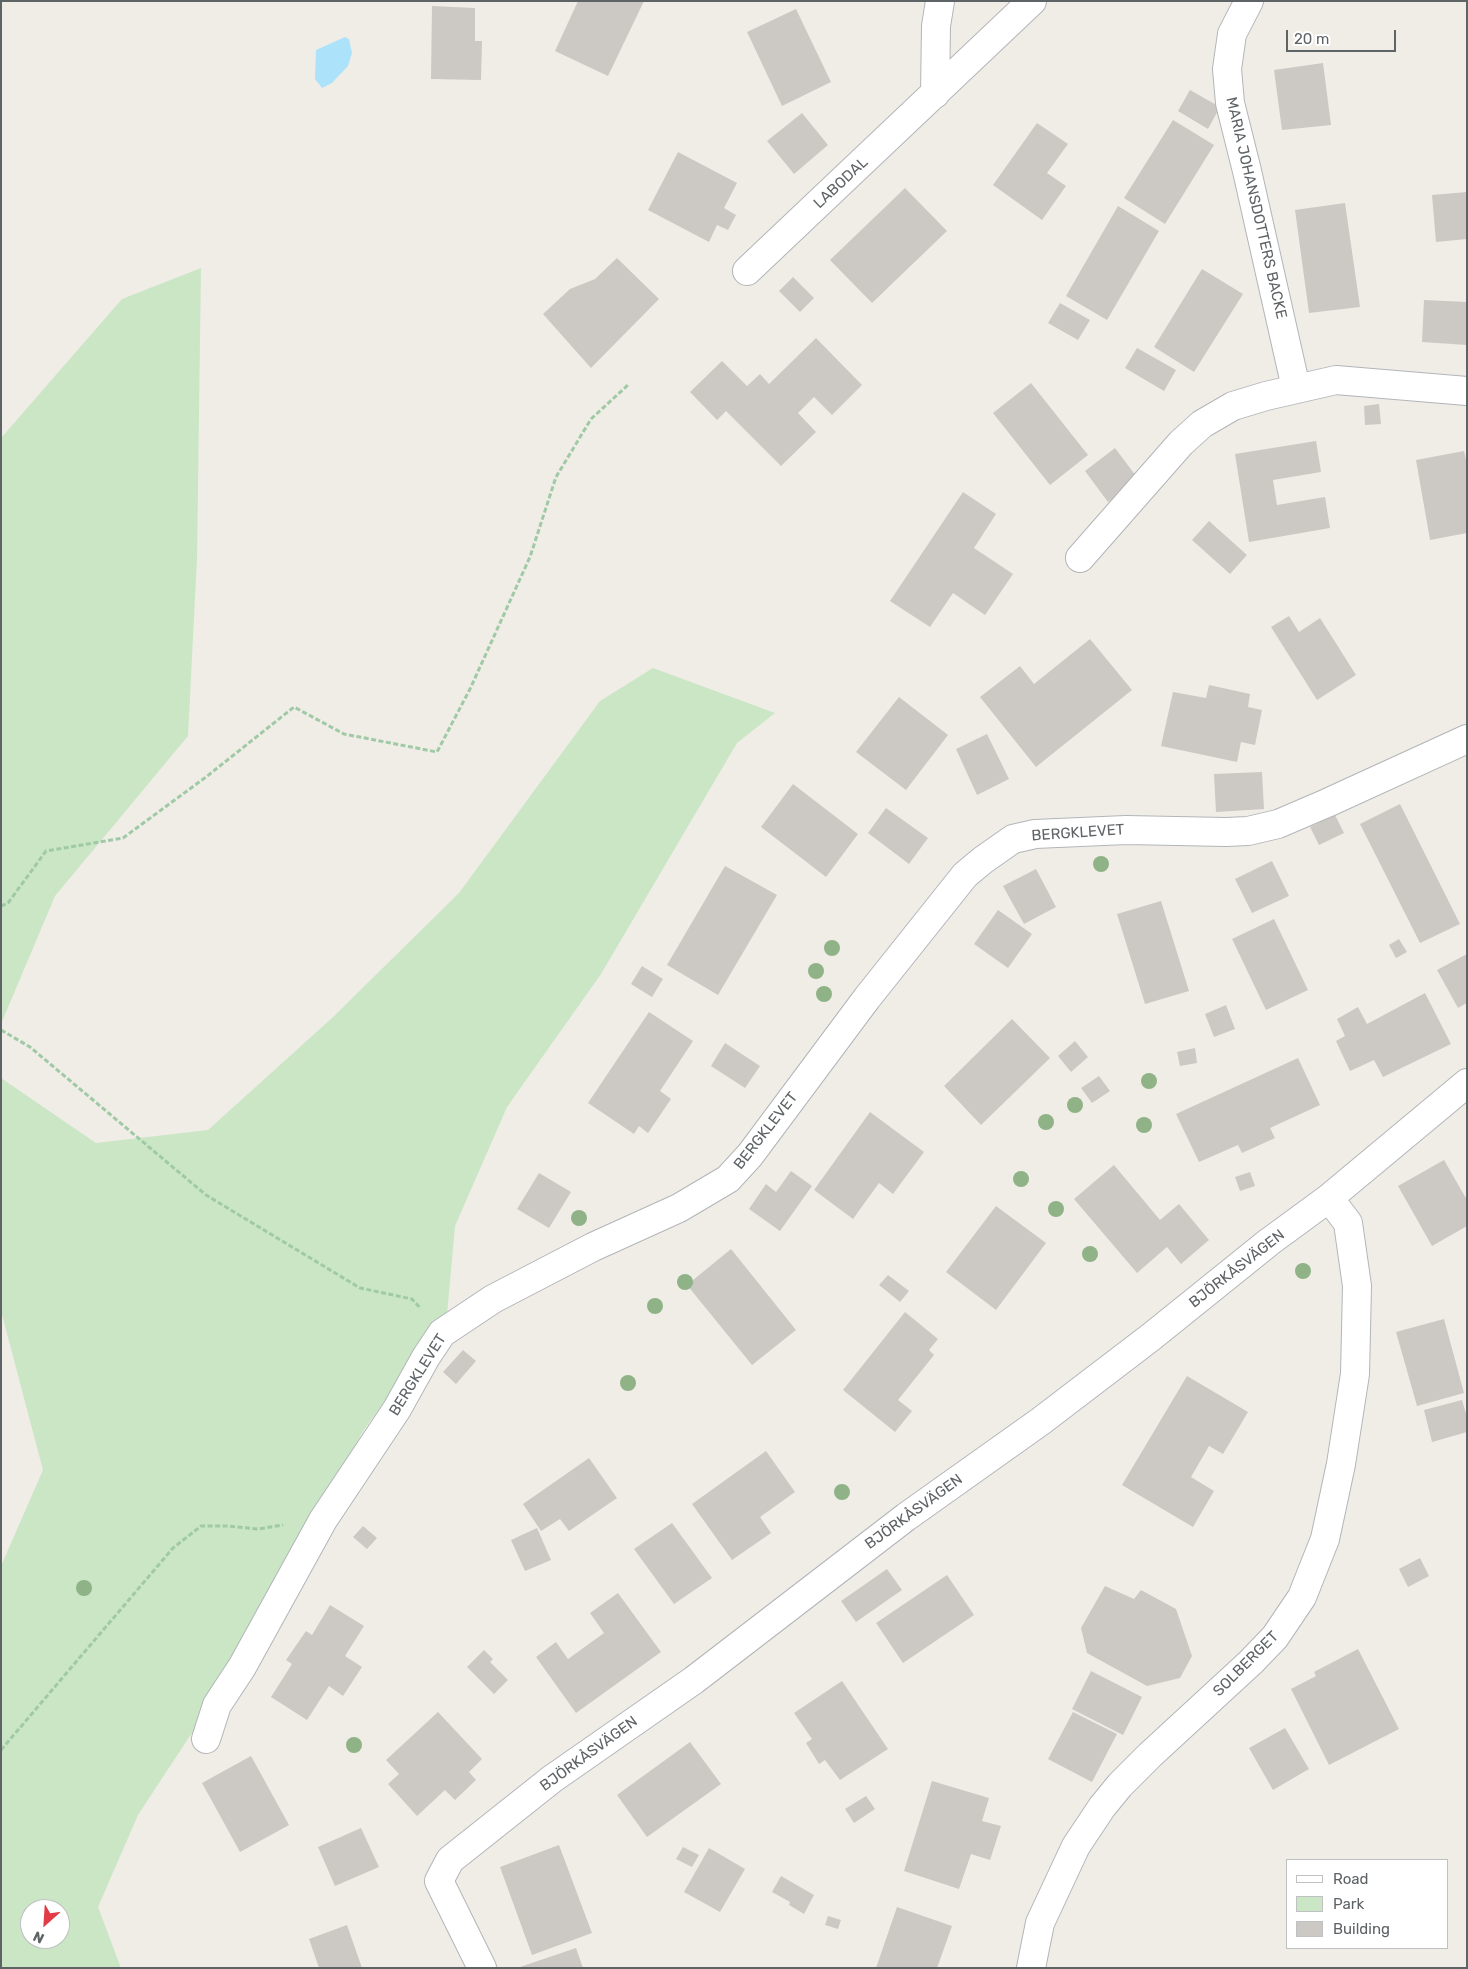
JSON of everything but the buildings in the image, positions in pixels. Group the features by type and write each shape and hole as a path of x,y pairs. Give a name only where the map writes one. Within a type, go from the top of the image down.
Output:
{"street":[{"path":"935,94 936,26 940,1"},
{"name":"LABODAL","path":"747,271 1032,1"},
{"name":"MARIA JOHANSDOTTERS BACKE","path":"1249,1 1232,34 1228,69 1230,103 1248,171 1296,388"},
{"path":"1080,558 1181,444 1202,424 1233,406 1296,388 1336,380 1467,391"},
{"name":"BERGKLEVET","path":"206,1739 217,1705 242,1667 323,1520 397,1409 426,1357 442,1333 493,1299 592,1247 679,1208 728,1179 750,1155 866,998 965,875 1013,839 1035,834 1126,830 1226,832 1248,831 1278,824 1467,739"},
{"name":"BJÖRKÅSVÄGEN","path":"482,1968 439,1882 450,1860 552,1779 694,1680 906,1517 1041,1421 1151,1337 1269,1242 1329,1198 1467,1083"},
{"name":"SOLBERGET","path":"1031,1968 1040,1923 1076,1846 1102,1807 1120,1785 1150,1755 1276,1637 1302,1596 1325,1540 1341,1464 1355,1374 1357,1286 1348,1224 1329,1198"}],"path":[{"path":"1,906 8,903 46,851 123,838 206,777 294,707 344,734 437,752 470,689 530,557 556,477 590,419 628,386"},
{"path":"1,1030 30,1047 206,1195 360,1288 412,1299 442,1333"},
{"path":"1,1750 173,1548 201,1526 258,1529 323,1520"}],"green space":[{"path":"201,268 197,558 188,736 55,896 1,1024 1,438 122,299"},
{"path":"653,668 775,713 737,743 601,974 507,1107 455,1226 447,1315 363,1431 226,1681 138,1815 98,1907 121,1968 1,1968 1,1566 43,1470 1,1311 1,1078 96,1143 208,1130 332,1018 459,893 600,701"}],"water":[{"path":"345,37 349,39 352,53 348,66 332,83 322,88 315,79 316,50"}]}
